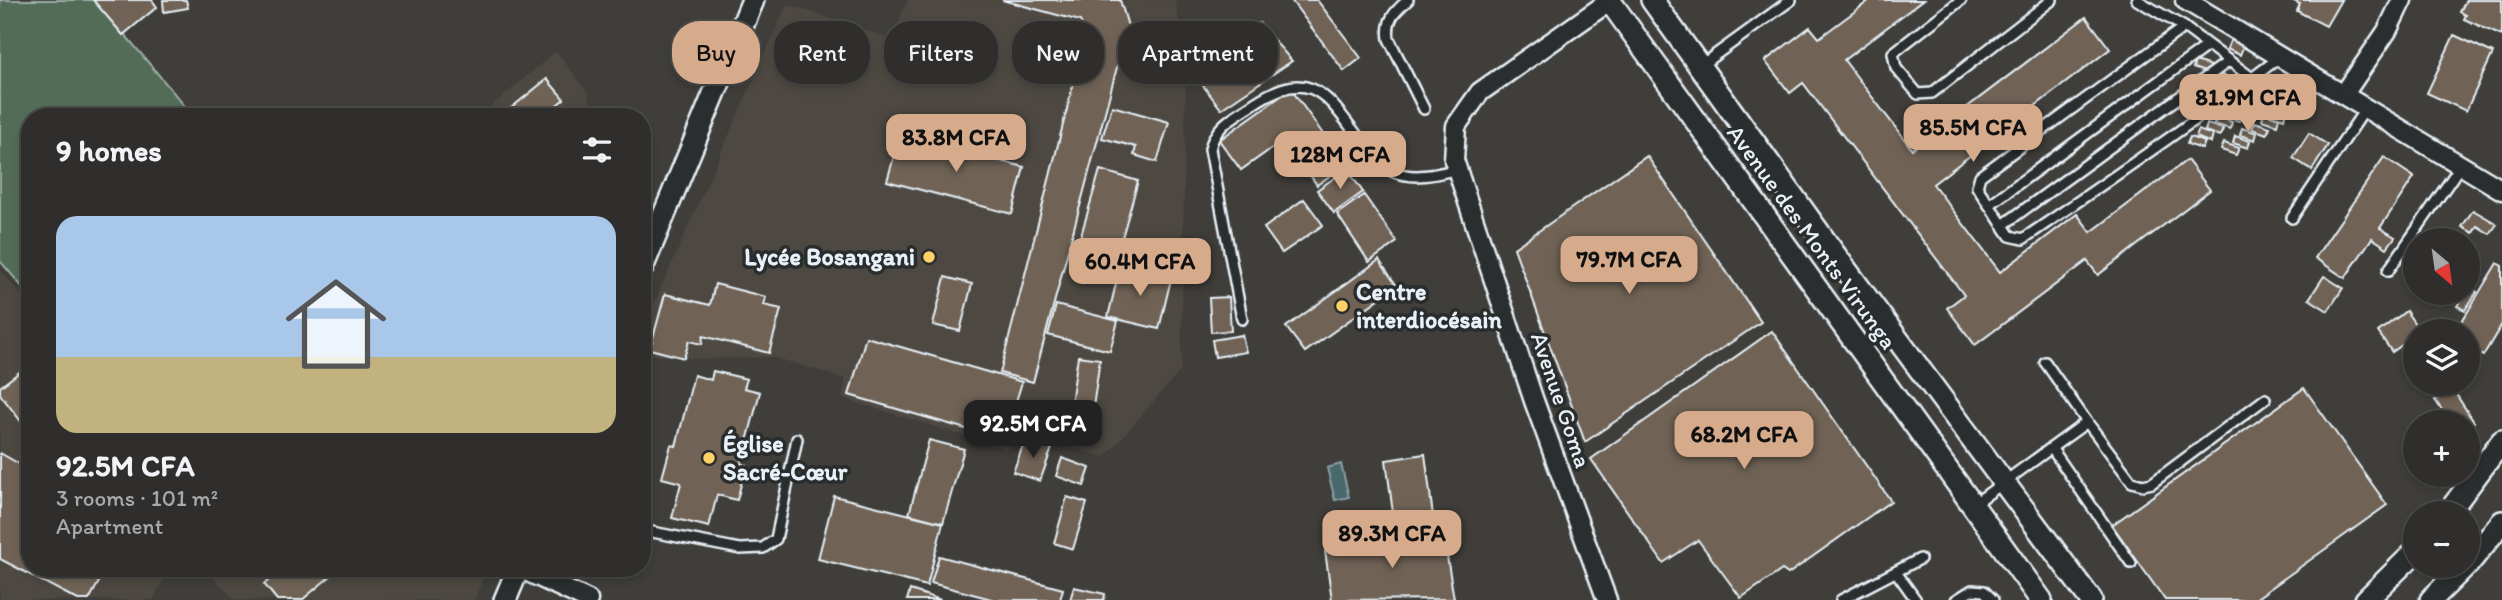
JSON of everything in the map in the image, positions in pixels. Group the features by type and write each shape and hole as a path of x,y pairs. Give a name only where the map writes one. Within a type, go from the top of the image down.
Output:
{"street":[{"path":"651,246 753,0"},
{"name":"Avenue des Monts Virunga","path":"1610,0 2041,600"},
{"name":"Avenue Goma","path":"1607,600 1534,401 1454,160 1456,126 1480,92 1610,0"},
{"name":"Avenue des Monts Virunga","path":"1652,0 1838,259 2091,600"},
{"path":"2185,0 2502,190"},
{"path":"2344,94 2387,31 2402,0"},
{"path":"2457,501 2502,441"},
{"path":"2480,549 2502,522"},
{"path":"2366,600 2403,564"},
{"path":"505,600 516,577"},
{"path":"538,577 588,600"},
{"path":"2431,600 2454,578"}],"lane":[{"path":"1408,0 1393,13 1387,27 1389,39 1424,109"},
{"path":"1700,66 1791,0"},
{"path":"1961,0 1893,53 1896,68 1919,94 1932,93 2053,0"},
{"path":"2137,0 2184,27 2252,78"},
{"path":"2184,27 1980,176 1976,184 2010,236 2023,239 2184,131 2280,57"},
{"path":"1989,205 2207,46"},
{"path":"2003,225 2229,61"},
{"path":"1242,320 1210,149 1219,127 1272,91 1289,85 1307,87 1323,93 1376,158 1392,172 1414,177 1458,169"},
{"path":"2292,218 2366,108"},
{"path":"2388,271 2461,165"},
{"path":"2045,362 2132,482 2143,485 2152,483 2265,399"},
{"path":"1973,505 2087,422"},
{"path":"651,532 740,549 763,548 776,539 797,439"},
{"path":"2052,449 2131,563"},
{"path":"1841,600 1920,559"},
{"path":"1896,572 1916,600"},
{"path":"1956,600 1972,590 1984,591 1993,600"}],"shaded area":[{"name":"Lycée Bosangani","path":"908,0 1175,0 1179,21 1118,21 1118,84 1186,84 1181,370 1105,457 1018,433 1007,449 842,398 846,379 773,357 701,359 651,355 651,311 752,84 760,84 760,65 774,33 774,84 870,84 870,32 884,37 884,84 998,84 998,21 899,21"},
{"name":"Lycée Bosangani","path":"787,4 838,21 779,21"},
{"path":"556,51 588,93 591,108 490,108"},
{"path":"0,270 21,294 21,577 166,577 153,600 0,600"},
{"path":"213,577 484,577 474,600 235,600"}],"green space":[{"path":"0,0 96,0 186,108 21,108 21,286 0,261"}],"water":[{"path":"1341,464 1349,497 1335,500 1327,468"}],"building":[{"path":"93,0 152,0 157,7 123,35"},
{"path":"163,0 186,0 188,8 164,12"},
{"path":"1002,0 1120,0 1126,21 1118,21 1118,63 1033,382 1000,373 1073,84 1104,84 1104,21 1080,21"},
{"path":"1291,0 1317,0 1361,58 1344,71"},
{"path":"1870,0 1923,0 1844,60 1912,149 2086,17 2110,49 1933,184 2000,272 2077,214 2091,232 2187,160 2210,190 2098,275 2087,261 1975,345 1947,308 1964,295 1803,83 1790,93 1765,61 1810,27 1819,38"},
{"path":"2292,0 2341,0 2326,26 2297,11 2300,4"},
{"path":"2466,0 2502,0 2502,36 2464,19 2466,15 2460,12"},
{"path":"2454,35 2493,53 2466,111 2427,93"},
{"path":"2231,39 2244,45 2240,55 2227,49"},
{"path":"1278,45 1292,61 1278,70"},
{"path":"2195,61 2211,66 2208,73 2193,68"},
{"path":"2221,75 2237,80 2234,87 2219,82"},
{"path":"547,79 564,99 553,108 511,108"},
{"path":"2262,82 2277,87 2274,94 2259,89"},
{"path":"1202,84 1258,84 1221,109"},
{"path":"2213,84 2228,89 2225,96 2210,90"},
{"path":"1291,89 1345,165 1317,185 1285,139 1241,170 1219,140"},
{"path":"2252,89 2268,94 2265,101 2250,96"},
{"path":"2289,95 2305,100 2302,107 2287,102"},
{"path":"2244,96 2259,101 2257,108 2242,103"},
{"path":"2281,101 2297,106 2294,113 2279,108"},
{"path":"2233,102 2248,107 2246,114 2231,109"},
{"path":"1112,106 1169,122 1157,162 1134,155 1136,147 1102,138"},
{"path":"2271,107 2286,112 2284,119 2268,114"},
{"path":"2226,109 2242,114 2239,121 2224,116"},
{"path":"2264,113 2279,118 2277,125 2262,120"},
{"path":"2217,117 2232,122 2230,129 2214,124"},
{"path":"2255,122 2270,127 2267,134 2252,129"},
{"path":"2207,124 2223,129 2220,136 2205,131"},
{"path":"2242,128 2257,133 2255,140 2240,135"},
{"path":"2198,130 2213,135 2211,143 2196,137"},
{"path":"2309,133 2328,145 2312,170 2293,158"},
{"path":"900,135 1024,167 1012,214 887,181"},
{"path":"2235,136 2250,141 2248,148 2233,143"},
{"path":"2190,137 2205,142 2202,149 2187,144"},
{"path":"2224,143 2239,148 2236,155 2221,150"},
{"path":"1647,156 1761,322 1585,442 1514,248"},
{"path":"2384,157 2414,177 2380,228 2395,237 2387,248 2372,238 2345,278 2315,258"},
{"path":"1347,169 1363,192 1334,213 1317,190"},
{"path":"1100,170 1138,181 1116,259 1077,249"},
{"path":"1364,195 1397,242 1369,262 1337,214"},
{"path":"1304,199 1323,225 1282,253 1264,228"},
{"path":"2473,210 2497,224 2490,234 2477,226 2462,227"},
{"name":"Centre interdiocésain","path":"1379,260 1397,286 1305,352 1286,327"},
{"path":"2497,263 2502,266 2502,324 2483,356 2480,354 2480,319 2463,319 2472,305 2480,305 2480,291"},
{"path":"1120,267 1171,279 1159,329 1108,317"},
{"path":"2324,276 2343,288 2328,311 2309,299"},
{"path":"945,277 972,284 960,331 933,325"},
{"path":"715,284 766,297 764,305 781,309 769,353 703,336 702,344 689,341 684,358 651,349 665,294 710,305"},
{"path":"1229,297 1231,331 1211,332 1209,298"},
{"path":"1056,305 1118,321 1110,351 1048,335"},
{"path":"2458,305 2468,305 2465,310"},
{"path":"2406,311 2412,319 2403,319 2403,344 2392,352 2378,332"},
{"path":"1772,331 1891,501 1788,574 1782,570 1741,598 1698,540 1663,563 1591,459"},
{"path":"1242,335 1246,352 1215,357 1212,340"},
{"path":"866,337 1022,382 1004,440 849,395"},
{"path":"1078,356 1100,359 1091,421 1069,417"},
{"path":"21,371 21,421 0,394 0,387"},
{"path":"713,371 747,379 744,388 760,392 741,464 746,465 737,500 717,495 709,527 672,518 681,483 662,478 671,445 676,446 694,375 711,380"},
{"path":"2304,388 2387,505 2254,600 2165,600 2112,525"},
{"path":"2441,396 2457,396 2466,410 2442,410 2435,400"},
{"path":"1026,438 1052,448 1040,481 1013,472"},
{"path":"929,440 964,449 943,523 909,514"},
{"path":"0,453 21,465 21,570 0,559"},
{"path":"1425,454 1433,516 1394,521 1386,460"},
{"path":"1062,458 1090,468 1084,486 1056,476"},
{"path":"834,496 943,523 927,586 818,559"},
{"path":"1067,497 1087,503 1073,549 1054,543"},
{"path":"1443,532 1454,599 1332,600 1325,551"},
{"path":"939,556 1063,589 1060,600 995,600 931,583"},
{"path":"34,577 102,577 89,600 78,600"},
{"path":"273,577 329,577 302,600 277,600 264,584"},
{"path":"1074,587 1105,594 1104,600 1070,600"},
{"path":"910,590 941,600 907,600"}],"place":[{"name":"Lycée Bosangani","path":"929,257"},
{"name":"Centre interdiocésain","path":"1342,306"},
{"name":"Église Sacré-Cœur","path":"709,458"}]}
